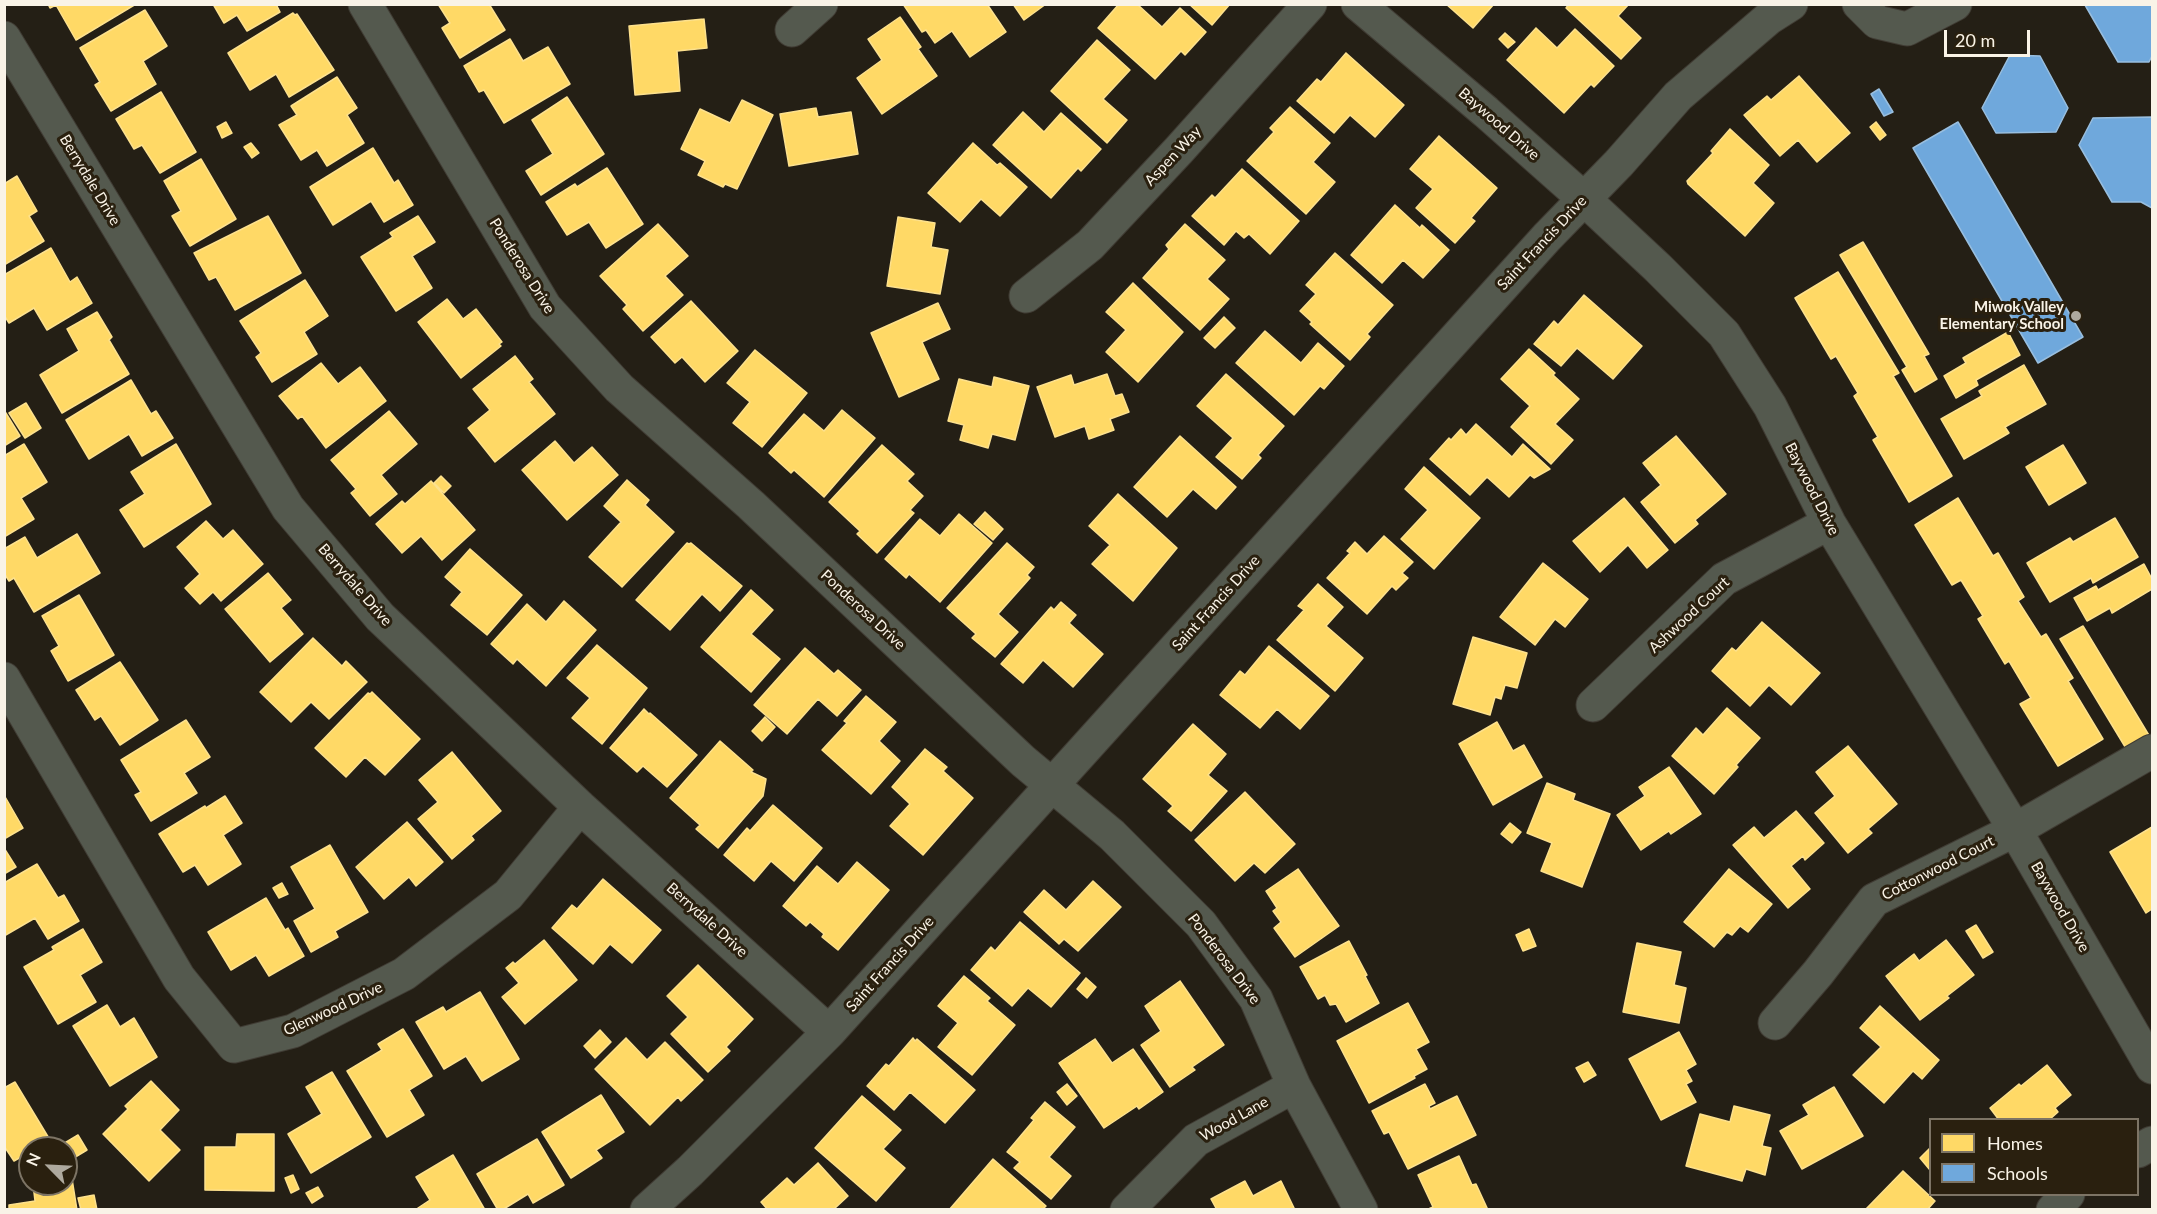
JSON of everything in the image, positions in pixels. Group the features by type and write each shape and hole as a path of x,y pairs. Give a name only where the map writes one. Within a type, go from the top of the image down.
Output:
{"street":[{"name":"Ponderosa Drive","path":"366,4 545,307 619,388 751,504 1023,761 1112,835 1201,924 1256,999 1294,1086 1361,1209"},
{"path":"792,30 821,4"},
{"name":"Aspen Way","path":"1026,296 1090,245 1310,4"},
{"name":"Baywood Drive","path":"1358,4 1583,198 1724,334 1770,406 1829,523 2015,830 2152,1067"},
{"name":"Saint Francis Drive","path":"647,1209 690,1171 829,1032 1583,198 1619,163 1678,96 1769,18 1791,4"},
{"path":"1859,4 1877,22 1907,29 1955,4"},
{"name":"Berrydale Drive","path":"4,38 288,508 380,617 580,807 829,1032"},
{"name":"Ashwood Court","path":"1593,705 1724,579 1829,523"},
{"name":"Glenwood Drive","path":"4,679 179,978 234,1046 292,1031 404,974 508,895 580,807"},
{"name":"Cottonwood Court","path":"1774,1023 1818,973 1874,900 2015,830 2152,751"},
{"name":"Wood Lane","path":"1127,1209 1196,1140 1294,1086"},
{"path":"2053,1209 2066,1196"}],"building: Homes":[{"path":"48,4 136,4 76,40 56,5 50,8"},
{"path":"213,4 276,4 280,12 247,31 237,15 224,23"},
{"path":"438,4 489,4 505,30 460,58 442,28 450,23"},
{"path":"903,4 987,4 1006,32 970,57 952,31 935,43 926,30 922,32"},
{"path":"1013,4 1046,4 1024,20"},
{"path":"1119,4 1137,4 1162,27 1180,8 1206,32 1185,55 1181,51 1155,79 1098,28"},
{"path":"1189,4 1230,4 1212,25"},
{"path":"1446,4 1494,4 1473,28"},
{"path":"1569,4 1629,4 1618,16 1641,38 1621,59 1566,8"},
{"path":"145,10 167,46 143,61 156,84 111,111 95,85 100,82 80,48"},
{"path":"293,13 297,14 334,70 289,97 276,74 250,90 228,53"},
{"path":"900,17 921,47 918,49 937,76 882,114 857,78 882,60 868,39"},
{"path":"704,19 707,48 677,51 680,91 635,95 629,26"},
{"path":"1536,28 1557,48 1575,29 1614,66 1594,87 1591,84 1564,113 1507,60"},
{"path":"1505,33 1515,42 1508,48 1499,39"},
{"path":"510,39 523,61 548,47 570,84 504,123 484,90 479,92 464,66"},
{"path":"1097,40 1130,70 1103,99 1127,120 1107,143 1051,91"},
{"path":"1346,53 1404,105 1375,137 1350,115 1334,133 1297,101 1317,79 1321,82"},
{"path":"1799,76 1850,133 1817,162 1798,140 1780,156 1744,115 1767,96 1771,100"},
{"path":"337,77 357,108 347,115 364,143 327,166 317,150 301,160 279,125 297,115 291,106"},
{"path":"161,92 196,152 160,173 142,145 134,149 116,119"},
{"path":"567,97 604,154 541,195 526,171 553,154 532,120"},
{"path":"742,100 773,115 737,189 725,184 723,187 698,175 705,161 681,149 700,109 730,123"},
{"path":"1290,107 1330,143 1313,162 1335,182 1306,214 1247,161 1274,132 1270,128"},
{"path":"816,108 818,117 851,112 858,154 789,166 780,114"},
{"path":"1023,112 1044,132 1061,113 1101,149 1081,171 1078,168 1051,198 993,145"},
{"path":"226,122 232,133 222,138 217,127"},
{"path":"1876,122 1886,135 1880,140 1870,127"},
{"path":"1730,129 1769,165 1753,183 1774,203 1745,236 1687,181 1713,153 1711,151"},
{"path":"1439,136 1497,188 1471,218 1475,221 1455,243 1416,208 1433,189 1410,169"},
{"path":"251,143 259,153 252,158 244,147"},
{"path":"973,143 997,165 1000,163 1027,187 1000,216 981,199 960,222 928,193"},
{"path":"373,148 394,183 398,180 413,205 384,222 371,201 333,225 310,187"},
{"path":"201,159 236,219 190,246 172,216 181,211 164,181"},
{"path":"607,168 643,224 606,248 589,222 567,235 546,202 575,184 577,187"},
{"path":"1242,169 1299,221 1270,254 1249,234 1244,238 1236,231 1224,245 1192,216 1212,195 1215,198"},
{"path":"17,176 37,211 29,216 44,241 4,265 4,184"},
{"path":"1395,205 1420,228 1422,225 1449,250 1423,278 1403,260 1382,283 1351,255"},
{"path":"268,216 301,273 235,310 216,277 209,280 194,253"},
{"path":"418,216 435,242 412,256 432,288 396,311 361,257 393,237 390,233"},
{"path":"898,217 935,223 931,247 948,250 940,294 887,286"},
{"path":"658,224 688,256 665,276 683,295 643,331 623,309 627,305 600,276"},
{"path":"1185,224 1225,260 1207,279 1229,299 1200,330 1143,278 1169,249 1166,245"},
{"path":"1863,242 1929,354 1924,356 1937,379 1915,392 1902,370 1907,367 1840,255"},
{"path":"51,248 70,282 77,277 92,303 47,330 34,308 9,323 4,315 4,275"},
{"path":"1335,253 1393,305 1367,334 1370,337 1350,360 1310,324 1312,322 1300,311 1316,294 1306,285"},
{"path":"1838,272 1899,373 1893,376 1952,476 1909,502 1873,440 1878,437 1854,396 1858,393 1836,356 1831,359 1795,298"},
{"path":"305,280 328,316 304,332 317,354 272,382 256,357 261,353 240,321"},
{"path":"1133,283 1183,332 1138,382 1106,352 1126,330 1106,312"},
{"path":"1584,295 1642,346 1613,379 1577,348 1561,366 1534,344 1554,321 1558,325"},
{"path":"447,299 463,319 476,309 502,342 499,344 501,346 461,378 418,322"},
{"path":"691,301 738,351 705,382 682,357 675,363 651,337"},
{"path":"938,303 950,329 922,342 939,379 899,397 871,333"},
{"path":"97,312 112,337 109,340 129,374 62,413 40,375 79,351 67,329"},
{"path":"1224,317 1235,328 1215,348 1204,338"},
{"path":"1265,331 1301,363 1318,343 1344,366 1324,389 1320,386 1294,415 1236,363"},
{"path":"2008,332 2020,355 1976,380 1978,385 1956,398 1944,376 1966,363 1963,358"},
{"path":"1529,349 1579,399 1555,424 1573,440 1551,464 1511,427 1530,406 1501,379"},
{"path":"755,350 807,393 762,447 733,423 750,402 727,383"},
{"path":"515,356 533,379 529,382 555,414 495,462 468,428 490,410 473,389"},
{"path":"321,363 338,384 360,367 386,401 326,448 302,416 298,419 279,396"},
{"path":"2024,365 2046,404 2005,427 2009,433 1964,459 1941,419 1982,396 1979,391"},
{"path":"1107,374 1115,396 1122,394 1129,412 1110,419 1114,430 1089,439 1085,426 1055,437 1037,387 1071,375 1074,385"},
{"path":"1226,374 1284,426 1258,455 1261,458 1242,479 1216,457 1233,438 1197,406"},
{"path":"994,377 1029,386 1015,440 992,434 988,448 960,440 964,425 948,421 959,379 992,387"},
{"path":"131,380 151,414 156,411 173,438 142,456 129,434 89,459 66,420"},
{"path":"26,403 41,428 25,438 9,413"},
{"path":"4,410 20,436 4,446"},
{"path":"842,410 875,438 824,497 794,470 791,473 769,453 804,414 824,431"},
{"path":"389,411 417,444 381,475 397,494 370,516 351,493 356,489 331,460"},
{"path":"1476,424 1512,457 1523,444 1550,469 1534,478 1530,475 1509,497 1487,477 1470,495 1430,459 1449,438 1451,440 1461,429 1466,435"},
{"path":"1180,436 1236,487 1216,509 1193,489 1167,517 1134,487"},
{"path":"1676,436 1726,494 1695,520 1698,524 1675,543 1641,502 1661,485 1643,463"},
{"path":"555,441 574,463 592,447 618,475 567,520 522,470"},
{"path":"24,444 47,482 21,498 34,519 4,537 4,456"},
{"path":"176,444 211,504 144,547 120,510 145,494 131,472"},
{"path":"882,445 914,474 907,481 923,496 910,510 914,513 877,553 857,534 860,531 829,502"},
{"path":"2063,445 2086,483 2049,505 2026,467"},
{"path":"1424,467 1480,518 1434,569 1401,539 1428,510 1405,489"},
{"path":"441,476 451,486 444,493 434,483"},
{"path":"627,480 649,500 645,505 674,532 622,587 589,557 621,522 604,506"},
{"path":"431,481 475,530 442,560 421,536 402,553 376,524 402,501 405,504"},
{"path":"1118,494 1177,548 1133,601 1092,564 1110,545 1089,526"},
{"path":"1624,498 1668,550 1647,568 1628,545 1600,572 1573,541"},
{"path":"1958,498 1993,556 1998,553 2024,597 2018,601 2041,637 2046,634 2073,678 2068,681 2103,739 2058,766 2020,704 2031,698 2009,661 2005,664 1978,619 1983,616 1961,580 1952,585 1915,525"},
{"path":"985,512 1003,529 993,540 974,524"},
{"path":"959,514 992,543 940,602 909,574 906,578 885,559 920,519 940,536"},
{"path":"2115,518 2138,557 2093,583 2091,578 2050,602 2027,563 2070,538 2073,542"},
{"path":"206,521 223,539 233,530 263,564 221,601 213,592 200,604 185,588 200,574 177,547"},
{"path":"77,534 100,573 34,612 14,578 9,581 4,573 4,549 25,537 37,558"},
{"path":"1384,536 1413,562 1402,573 1408,578 1396,590 1392,586 1367,614 1327,578 1350,553 1347,551 1355,542 1367,554"},
{"path":"687,543 691,543 742,586 720,611 702,594 670,630 636,600"},
{"path":"1007,543 1034,567 1027,575 1030,578 998,614 1018,632 995,657 972,638 976,634 947,608"},
{"path":"470,549 522,595 487,635 451,605 462,592 445,577"},
{"path":"1543,563 1588,599 1565,627 1555,619 1535,645 1500,617"},
{"path":"2144,564 2152,579 2152,589 2112,613 2110,608 2087,621 2074,598 2096,586 2098,590"},
{"path":"268,573 291,600 281,608 303,634 270,662 225,609"},
{"path":"1318,584 1343,607 1326,626 1363,658 1335,691 1277,640 1304,610 1298,606"},
{"path":"751,590 773,610 751,634 780,659 751,692 701,647"},
{"path":"79,595 114,655 68,681 51,651 59,646 42,616"},
{"path":"564,601 596,630 546,686 517,659 513,664 491,644 527,604 546,622"},
{"path":"1061,602 1076,615 1069,623 1103,654 1073,687 1043,660 1023,683 1001,664 1051,607 1054,610"},
{"path":"1762,622 1820,673 1791,705 1769,685 1750,706 1712,671 1732,648 1736,651"},
{"path":"2083,626 2150,737 2127,750 2060,639"},
{"path":"1473,637 1527,653 1517,688 1505,685 1501,699 1495,697 1490,715 1453,704"},
{"path":"313,638 342,666 346,661 367,682 329,719 311,702 291,722 260,692"},
{"path":"597,645 647,688 602,744 572,718 590,698 567,678"},
{"path":"1269,646 1329,696 1300,729 1277,709 1260,728 1220,695 1240,671 1245,675"},
{"path":"805,648 834,674 838,670 861,690 837,716 818,699 787,734 754,705"},
{"path":"120,662 158,720 120,745 101,716 95,720 76,690"},
{"path":"372,692 420,739 385,775 365,757 346,777 315,748 368,693"},
{"path":"866,696 896,722 879,741 900,761 871,794 822,750 847,723 844,721"},
{"path":"1727,708 1760,738 1714,794 1672,756 1696,728 1703,735"},
{"path":"644,709 697,755 667,787 643,766 637,772 610,748"},
{"path":"765,717 775,727 762,741 752,731"},
{"path":"186,720 210,757 184,773 197,793 151,821 135,795 141,792 121,760"},
{"path":"1497,722 1513,751 1524,745 1542,777 1493,805 1459,744"},
{"path":"1193,724 1226,754 1208,775 1227,791 1191,831 1168,811 1173,806 1143,779"},
{"path":"720,741 753,770 751,772 766,779 763,796 718,848 696,829 700,825 670,798"},
{"path":"1848,746 1897,804 1868,829 1872,833 1848,853 1815,813 1835,796 1816,772"},
{"path":"925,749 947,767 943,771 973,798 923,855 890,826 910,804 892,787"},
{"path":"452,752 501,811 471,836 474,840 452,859 418,819 438,802 419,780"},
{"path":"1669,767 1701,814 1671,834 1669,831 1641,850 1617,815 1645,796 1639,787"},
{"path":"1547,783 1575,794 1573,800 1610,814 1582,887 1541,871 1552,843 1527,833"},
{"path":"1245,792 1295,844 1265,873 1254,863 1235,881 1195,840"},
{"path":"4,795 23,828 4,839"},
{"path":"225,796 242,823 223,835 241,864 208,885 195,865 183,872 159,834"},
{"path":"773,805 822,848 794,881 771,861 754,881 724,855 747,828 750,831"},
{"path":"1796,811 1824,843 1805,860 1803,856 1791,866 1810,889 1788,908 1733,845 1754,827 1764,838"},
{"path":"407,822 443,862 416,886 409,877 384,899 356,867"},
{"path":"1510,823 1521,832 1512,843 1501,834"},
{"path":"2152,827 2152,909 2146,913 2110,852"},
{"path":"330,845 368,912 335,931 338,937 311,952 294,921 315,909 291,867"},
{"path":"4,848 16,867 4,874"},
{"path":"857,862 889,890 838,950 822,937 824,934 810,922 806,926 783,906 817,866 838,884"},
{"path":"37,864 58,898 64,895 79,921 48,939 35,918 4,936 4,883"},
{"path":"1298,869 1339,926 1295,957 1274,928 1281,922 1273,911 1277,908 1266,891"},
{"path":"1729,869 1772,904 1748,932 1740,926 1732,935 1727,932 1714,947 1684,922"},
{"path":"603,879 661,930 632,963 610,944 593,964 552,928 572,905 577,909"},
{"path":"1093,881 1121,907 1078,951 1064,939 1059,944 1024,912 1044,890 1066,910"},
{"path":"282,883 288,894 279,898 273,888"},
{"path":"266,898 285,930 288,928 304,956 269,976 256,955 231,970 208,932"},
{"path":"1020,922 1080,973 1051,1007 1028,988 1012,1006 971,970 991,947 995,951"},
{"path":"1976,925 1993,952 1983,958 1966,931"},
{"path":"83,929 102,962 80,975 96,1002 58,1024 24,967 54,950 52,947"},
{"path":"1529,929 1536,946 1523,951 1516,935"},
{"path":"544,940 577,980 525,1024 502,997 519,983 506,968 513,962 515,964"},
{"path":"1946,940 1974,975 1920,1020 1886,976 1914,954 1919,961"},
{"path":"1349,941 1379,1003 1346,1022 1336,1004 1330,1005 1325,995 1318,999 1300,967"},
{"path":"1637,943 1681,952 1674,985 1686,988 1679,1023 1623,1012"},
{"path":"698,965 753,1019 726,1047 730,1051 708,1072 671,1034 688,1017 667,996"},
{"path":"964,976 990,998 987,1001 1015,1025 972,1075 938,1047 958,1023 938,1006"},
{"path":"1086,978 1096,987 1087,998 1077,989"},
{"path":"1180,981 1224,1045 1192,1067 1195,1070 1170,1087 1141,1045 1161,1031 1145,1006"},
{"path":"480,992 519,1059 482,1081 466,1056 444,1069 416,1022 443,1007 446,1012"},
{"path":"1408,1003 1429,1042 1416,1049 1427,1069 1369,1103 1337,1041"},
{"path":"107,1005 120,1027 134,1018 157,1057 110,1086 73,1026"},
{"path":"1880,1006 1939,1060 1922,1079 1913,1071 1884,1103 1853,1075 1881,1047 1860,1028"},
{"path":"403,1029 432,1076 409,1090 424,1115 387,1137 347,1071 382,1050 378,1044"},
{"path":"600,1030 611,1042 595,1058 584,1046"},
{"path":"1679,1032 1696,1064 1686,1070 1692,1081 1686,1084 1696,1102 1661,1120 1629,1059"},
{"path":"626,1038 647,1060 665,1042 703,1080 681,1101 678,1097 650,1125 595,1069"},
{"path":"913,1038 915,1041 917,1039 975,1090 945,1123 910,1092 894,1110 867,1086 886,1064 889,1066"},
{"path":"1095,1039 1112,1063 1133,1049 1163,1092 1139,1109 1137,1106 1104,1128 1059,1063"},
{"path":"1588,1062 1596,1075 1584,1082 1576,1068"},
{"path":"2047,1065 2071,1095 2055,1108 2058,1112 2051,1118 1998,1118 1990,1108 2019,1084 2021,1086"},
{"path":"332,1072 371,1137 311,1173 288,1134 322,1114 306,1087"},
{"path":"151,1081 179,1110 160,1130 180,1150 149,1181 103,1134 128,1109 125,1106"},
{"path":"15,1082 48,1136 18,1136 18,1159 14,1161 4,1146 4,1088"},
{"path":"1067,1084 1077,1096 1067,1105 1057,1092"},
{"path":"1425,1084 1435,1103 1429,1106 1430,1109 1457,1096 1476,1135 1408,1169 1389,1132 1384,1134 1372,1111"},
{"path":"1834,1087 1863,1136 1802,1169 1780,1131 1809,1115 1803,1105"},
{"path":"601,1095 624,1132 596,1150 602,1158 571,1178 542,1132"},
{"path":"862,1096 901,1130 883,1149 905,1168 876,1201 815,1148"},
{"path":"1045,1102 1075,1127 1049,1157 1071,1176 1051,1199 1014,1168 1020,1162 1007,1152 1034,1120 1031,1118"},
{"path":"1734,1106 1770,1115 1762,1146 1771,1148 1765,1175 1746,1169 1742,1181 1686,1166 1700,1114 1730,1122"},
{"path":"237,1134 274,1134 274,1191 205,1190 205,1147 236,1147"},
{"path":"78,1135 87,1150 78,1155 78,1136"},
{"path":"537,1139 564,1185 533,1203 528,1194 502,1210 498,1210 477,1174"},
{"path":"1929,1149 1929,1169 1920,1158"},
{"path":"453,1155 485,1210 415,1210 430,1200 416,1177"},
{"path":"1459,1156 1472,1185 1476,1184 1488,1210 1426,1210 1433,1207 1418,1175"},
{"path":"993,1159 1046,1206 1042,1210 949,1210"},
{"path":"818,1163 848,1196 833,1210 768,1210 761,1202 787,1178 794,1185"},
{"path":"1903,1171 1935,1201 1927,1210 1865,1210"},
{"path":"293,1175 299,1189 291,1193 285,1178"},
{"path":"1245,1181 1253,1196 1281,1181 1295,1210 1217,1210 1211,1199"},
{"path":"318,1187 323,1196 312,1203 306,1193"},
{"path":"94,1195 97,1210 81,1210 78,1198"},
{"path":"34,1196 75,1196 77,1210 9,1210 9,1205 35,1201"}],"building: Schools":[{"path":"2152,4 2152,56 2149,62 2118,62 2085,5"},
{"path":"2010,55 2040,56 2068,108 2056,132 1996,133 1982,108"},
{"path":"1879,89 1893,112 1884,116 1871,94"},
{"path":"2152,117 2152,208 2141,202 2112,202 2079,145 2093,118"},
{"path":"1958,122 2083,337 2038,363 1913,148"}],"place":[{"name":"Miwok Valley Elementary School","path":"2076,316"}]}
